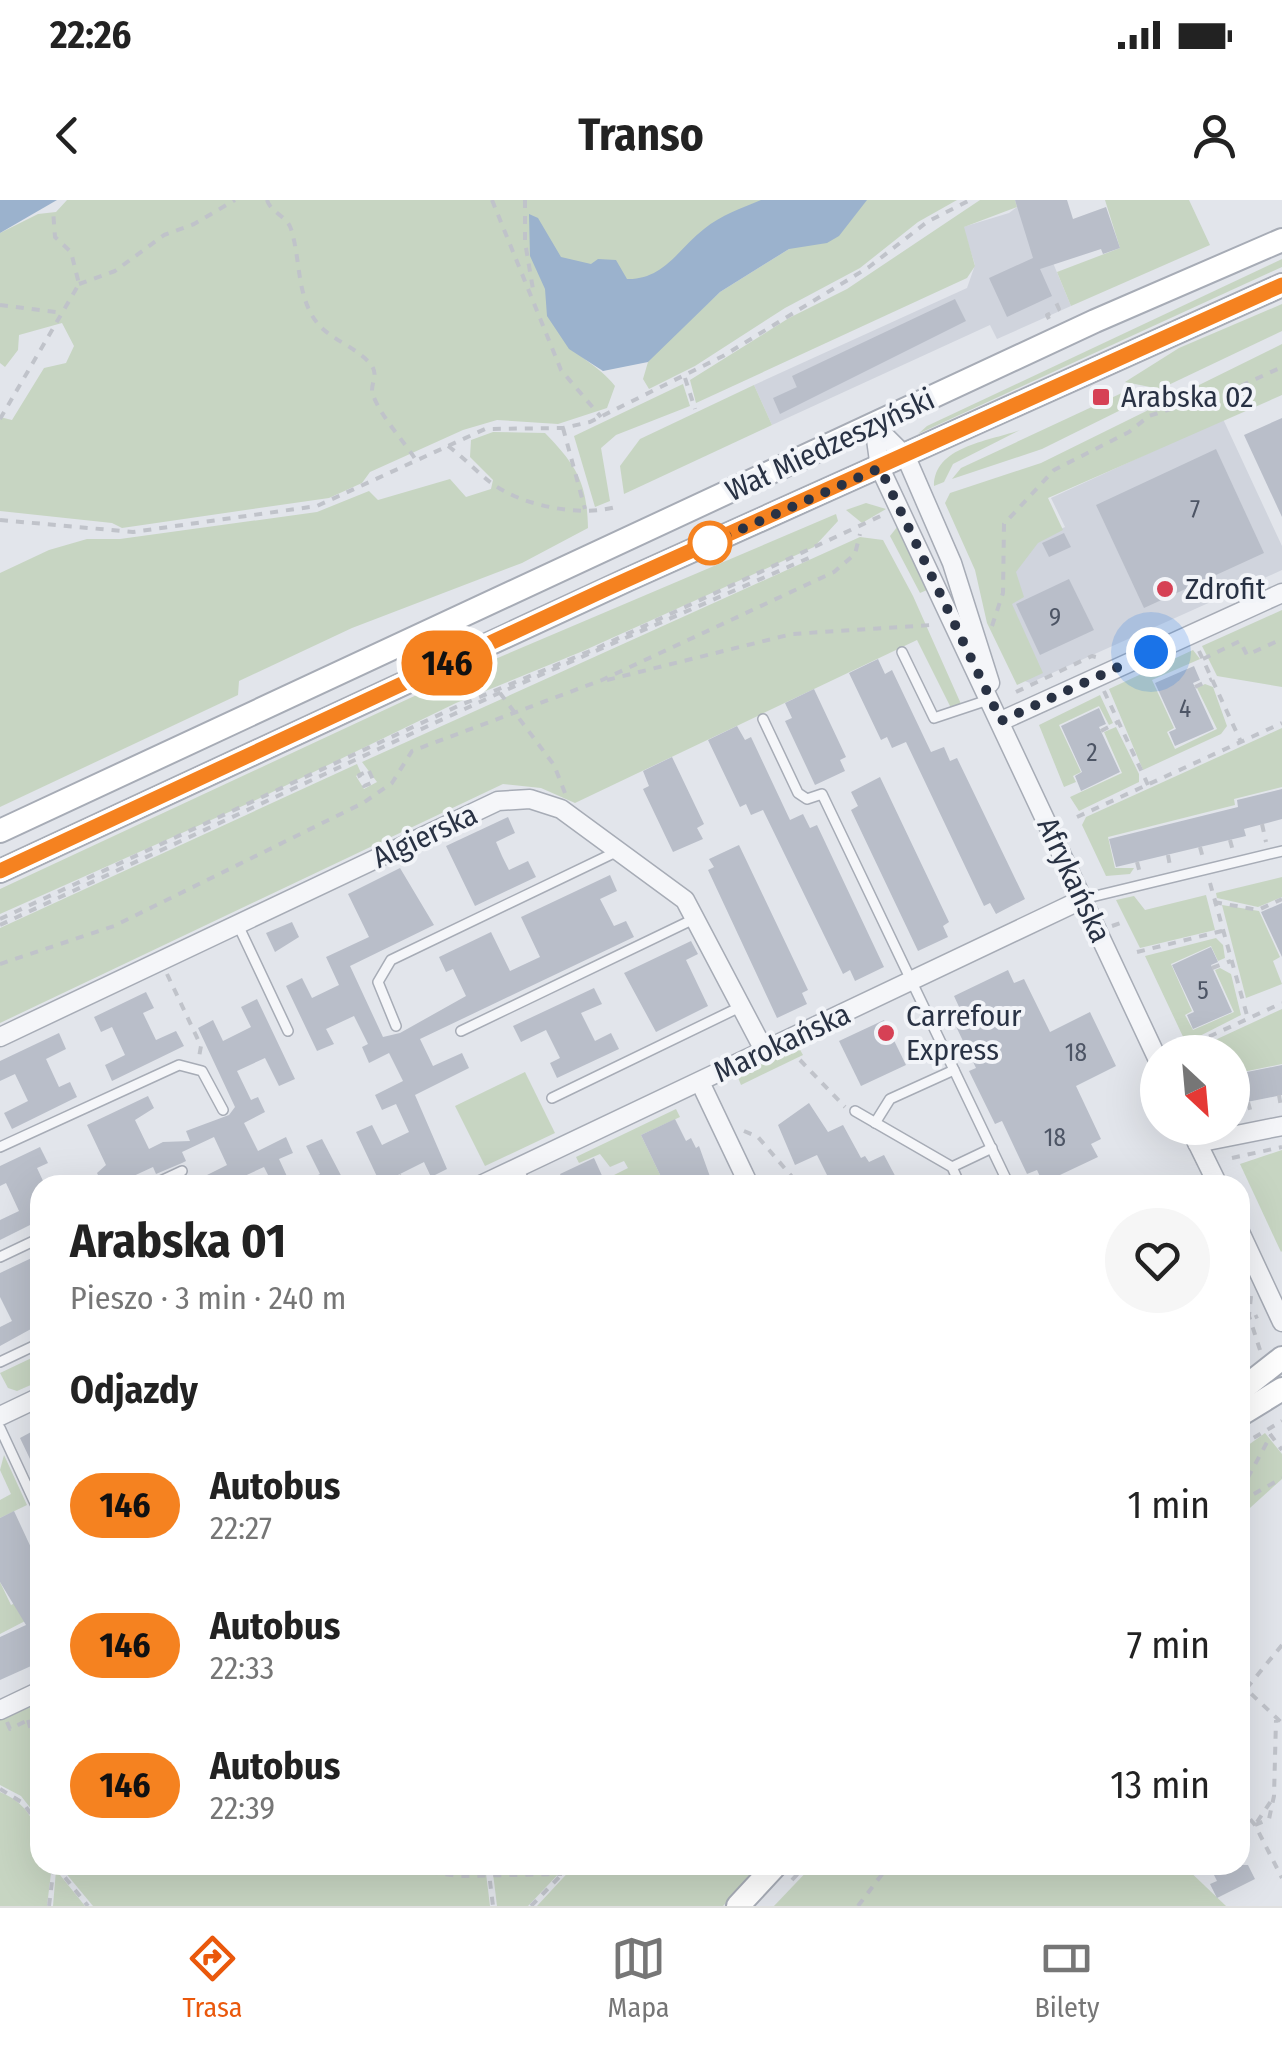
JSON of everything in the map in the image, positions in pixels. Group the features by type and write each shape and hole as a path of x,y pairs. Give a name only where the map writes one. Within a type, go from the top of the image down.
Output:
{"main road":[{"name":"Wał Miedzeszyński","path":"0,831 1110,314 1282,240"},
{"name":"Wał Miedzeszyński","path":"0,871 629,579 1282,285"},
{"path":"1250,1384 1282,1358"},
{"path":"1250,1409 1282,1389"},
{"path":"738,1906 767,1875"}],"street":[{"name":"Afrykańska","path":"874,425 906,457 952,564 991,698 1146,1035"},
{"name":"Afrykańska","path":"874,425 880,468 982,688 991,698"},
{"path":"1001,721 1282,593"},
{"name":"Algierska","path":"0,1037 498,801 530,799 547,803 664,880 698,917 764,1050"},
{"name":"Marokańska","path":"524,1175 764,1050 1083,899"},
{"path":"700,1082 744,1175"},
{"path":"1250,1129 1282,1126"},
{"path":"1199,1145 1213,1175"},
{"path":"1250,1254 1282,1322"},
{"path":"0,1416 30,1402"},
{"path":"0,1710 30,1696"}],"lane":[{"path":"902,652 934,718 991,698"},
{"path":"763,719 798,792 807,798 822,794 1004,1175"},
{"path":"396,1026 378,982 391,960 621,850"},
{"path":"1083,899 1204,863 1282,851"},
{"path":"461,1031 698,917"},
{"path":"238,925 288,1031"},
{"path":"552,1098 742,1006"},
{"path":"0,1147 172,1067 198,1068 222,1110"},
{"path":"875,1123 890,1099 954,1070"},
{"path":"855,1112 952,1167 956,1175"},
{"path":"952,1167 992,1148"},
{"path":"173,1175 182,1171"},
{"path":"0,1257 30,1243"},
{"path":"0,1362 30,1348"},
{"path":"0,1428 30,1492"}],"path":[{"path":"0,419 79,284 115,271 164,235 194,224 235,200"},
{"path":"268,200 291,228 301,290 312,316 322,329 333,333 371,365 376,377 374,398 416,460"},
{"path":"492,200 561,370 602,418"},
{"path":"525,200 525,242 536,304"},
{"path":"0,520 134,532 317,506 496,427 562,428 602,418 685,378 869,267 927,222 970,200"},
{"path":"52,210 57,223 54,234 70,252 79,284"},
{"path":"1048,316 1059,309 1054,298"},
{"path":"0,305 63,313"},
{"path":"989,634 1004,593 1004,524 1044,479 1149,416 1236,388 1282,367"},
{"path":"685,378 695,409"},
{"path":"1124,387 1158,396"},
{"path":"562,428 585,509"},
{"path":"448,446 493,484 550,505 585,509 619,506"},
{"path":"0,922 458,706 828,544 899,507"},
{"path":"0,964 74,942 382,792 412,751 602,680 834,572 855,554 860,534"},
{"path":"0,922 500,693 811,558"},
{"path":"602,680 673,667 792,634 931,625"},
{"path":"1224,634 1230,646"},
{"path":"1203,659 1240,642 1247,655 1282,639"},
{"path":"1197,646 1241,743"},
{"path":"1195,686 1212,679"},
{"path":"1104,691 1148,785"},
{"path":"500,693 562,781 564,800 555,795"},
{"path":"1101,731 1118,722"},
{"path":"1076,817 1282,724"},
{"path":"358,760 364,773"},
{"path":"1262,824 1266,842"},
{"path":"1230,840 1233,850"},
{"path":"1200,847 1248,1019"},
{"path":"1168,855 1170,866"},
{"path":"1137,862 1140,874"},
{"path":"1214,902 1258,910 1282,899"},
{"path":"1111,927 1123,922"},
{"path":"1137,952 1222,932"},
{"path":"161,961 201,1046 198,1068"},
{"path":"1212,968 1232,961"},
{"path":"1213,1035 1282,1003"},
{"path":"800,1060 829,1094 855,1112"},
{"path":"1279,1096 1281,1107"},
{"path":"735,1126 758,1138 790,1175"},
{"path":"1232,1158 1282,1147"},
{"path":"1256,1267 1250,1319 1260,1346"},
{"path":"1250,1319 1258,1316"},
{"path":"1250,1438 1264,1426 1282,1420"},
{"path":"1264,1426 1282,1450"},
{"path":"1250,1473 1270,1435"},
{"path":"1250,1496 1282,1478"},
{"path":"1250,1684 1282,1646"},
{"path":"1250,1693 1279,1721 1274,1796 1255,1824"},
{"path":"28,1720 30,1727"},
{"path":"0,1788 13,1794 30,1811"},
{"path":"1274,1796 1282,1807"},
{"path":"1250,1818 1282,1878"},
{"path":"49,1906 54,1875"},
{"path":"63,1875 88,1906"},
{"path":"478,1875 526,1875"},
{"path":"532,1906 561,1875"},
{"path":"858,1906 881,1875"},
{"path":"489,1876 494,1906"}],"shaded area":[{"path":"1015,200 1051,258 1071,306 997,339 990,325 772,425 754,385 967,288 975,265 963,227 1009,213 1017,207"},
{"path":"1223,419 1282,546 1282,570 1030,683 1014,677 985,564 1065,527 1051,498"}],"green space":[{"path":"67,200 957,200 918,222 860,268 649,389 643,379 648,362 664,344 720,292 789,249 559,332 615,386 607,408 558,424 497,420 463,430 370,472 362,483 329,498 122,528 112,523 0,511 0,417 12,420 44,368 66,363 74,346 62,323 19,335 18,350 5,367 0,363 0,233 38,214 56,212"},
{"path":"980,200 1015,200 1017,207 964,227 975,266 967,278 696,403 690,380 789,318 847,289"},
{"path":"1105,200 1189,200 1210,245 1071,306 1057,272 1120,248"},
{"path":"1282,259 1282,267 918,434 927,426"},
{"path":"1282,304 1282,331 1160,389 1125,382 1179,348"},
{"path":"1282,344 1282,395 1048,498 1063,530 1038,543 1016,572 1024,597 1012,604 1043,673 1017,685 987,623 975,570 945,503 950,493 1041,463"},
{"path":"683,384 690,406 616,435 601,448 610,501 595,507 574,436"},
{"path":"754,385 772,425 624,494 620,466 640,439"},
{"path":"1124,392 1147,397 1042,449 952,479 961,468"},
{"path":"1020,430 953,464 944,482 934,486 936,473 953,454"},
{"path":"493,432 545,433 578,475 588,528 522,563 352,628 239,681 238,695 0,807 0,573 49,550 87,539 120,539 317,512 369,491 378,500 450,479 466,497 491,489 493,480 470,457 471,440"},
{"path":"866,503 886,509 862,523 846,510"},
{"path":"836,514 838,521 814,547 583,651 456,703 258,799 0,914 0,889 481,665"},
{"path":"898,526 927,590 920,593 890,536"},
{"path":"860,537 883,540 913,596 961,704 951,708 917,640 575,803 541,788 503,784 0,1023 0,928 357,764 361,773 356,776 364,789 377,782 362,762"},
{"path":"1282,610 1282,687 1217,676 1202,646"},
{"path":"1193,650 1200,659 1152,680 1174,728 1167,732 1175,749 1217,729 1197,688 1205,684 1213,687 1227,726 1221,734 1143,770 1109,689"},
{"path":"1100,695 1113,723 1109,725 1099,706 1059,725 1081,772 1073,776 1076,782 1064,787 1039,725"},
{"path":"1116,727 1139,774 1139,782 1079,811 1070,797 1122,773 1104,732"},
{"path":"1282,728 1282,787 1234,799 1235,805 1108,837 1115,868 1134,868 1130,874 1106,876 1082,825 1086,817"},
{"path":"1282,877 1282,897 1258,907 1217,898 1216,893"},
{"path":"1206,895 1215,930 1140,948 1116,900 1134,896 1145,910"},
{"path":"1222,905 1259,911 1280,957 1273,961 1282,984 1246,998"},
{"path":"1216,938 1223,945 1225,958 1218,961 1211,946 1171,964 1192,1011 1185,1015 1193,1030 1234,1012 1215,970 1220,968 1231,974 1241,1015 1202,1035 1182,1035 1145,956"},
{"path":"1282,1009 1282,1064 1250,1071 1250,1035 1226,1035"},
{"path":"798,1046 803,1055 741,1085 737,1075"},
{"path":"525,1072 555,1133 485,1166 455,1106"},
{"path":"676,1109 680,1117 641,1135 660,1175 614,1175 628,1168 624,1161 610,1167 600,1154 579,1163 576,1157"},
{"path":"1282,1150 1281,1252 1250,1185 1250,1175 1245,1175 1240,1164"},
{"path":"30,1359 30,1385 17,1391 8,1388 0,1373"},
{"path":"1265,1433 1282,1454 1282,1479 1250,1508 1250,1444"},
{"path":"4,1455 27,1505 0,1518 0,1500 11,1494 0,1470"},
{"path":"0,1582 11,1605 30,1596 30,1613 27,1620 0,1634"},
{"path":"30,1705 30,1807 21,1796 0,1785 0,1719"},
{"path":"0,1792 21,1805 30,1816 30,1875 51,1875 47,1906 0,1906"},
{"path":"56,1875 60,1875 85,1906 53,1906"},
{"path":"67,1875 486,1875 490,1906 93,1906"},
{"path":"493,1875 557,1875 528,1906 497,1906"},
{"path":"566,1875 752,1875 723,1906 537,1906"},
{"path":"803,1875 1193,1875 1226,1906 774,1906"}],"water":[{"path":"0,200 57,200 0,233"},
{"path":"761,200 867,200 839,236 827,243 789,249 720,292 648,362 603,371 569,349 547,316 545,289 530,256 529,214 538,218 561,257 591,264 598,259 616,260 627,279 661,269 711,224"}],"building":[{"path":"1015,200 1067,200 1073,219 1106,207 1120,248 1103,254 1101,249 1040,269 1052,296 1007,317 989,278 1033,258"},
{"path":"955,299 966,321 780,414 773,398 797,387 792,376"},
{"path":"1282,418 1282,517 1244,435"},
{"path":"1216,449 1264,553 1144,608 1096,505"},
{"path":"1064,533 1071,547 1049,557 1042,543"},
{"path":"1069,579 1094,630 1040,655 1016,604"},
{"path":"878,659 885,674 892,670 931,752 944,747 950,761 957,758 1025,899 996,914 990,903 984,906 906,742 892,748 887,737 881,740 849,673"},
{"path":"1194,666 1200,680 1193,683 1214,729 1175,746 1169,732 1176,729 1155,683"},
{"path":"814,689 846,757 840,760 845,771 815,785 785,721 792,718 785,703"},
{"path":"1099,708 1106,724 1099,727 1120,772 1081,791 1075,776 1082,772 1061,726"},
{"path":"737,726 745,740 751,737 790,820 803,814 810,828 817,825 884,967 855,981 850,970 843,974 763,810 751,815 746,804 740,807 708,740"},
{"path":"672,757 704,824 697,828 703,839 673,852 643,789 649,786 643,771"},
{"path":"880,777 949,922 943,926 948,937 918,951 851,810 858,806 851,792"},
{"path":"1282,789 1282,819 1244,829 1246,836 1116,867 1109,839 1238,807 1237,800"},
{"path":"508,817 515,833 496,842 502,856 509,870 528,861 536,877 475,906 446,846"},
{"path":"739,845 808,990 802,993 807,1004 777,1018 708,870 714,867 709,859"},
{"path":"400,868 434,925 350,966 383,1037 400,1033 466,996 453,969 446,972 439,957 491,932 510,971 540,957 521,917 610,875 617,891 600,899 614,926 626,921 634,937 420,1039 433,1066 462,1053 469,1068 415,1095 447,1169 435,1175 430,1175 424,1162 398,1175 376,1175 356,1132 372,1125 382,1145 409,1132 396,1104 382,1110 375,1095 403,1081 389,1053 369,1063 362,1047 368,1044 354,1016 326,1029 334,1044 317,1051 286,986 302,978 312,998 339,985 326,957 369,937 348,894"},
{"path":"1282,903 1282,957 1261,912"},
{"path":"292,922 299,937 275,952 266,933"},
{"path":"691,941 698,954 686,960 708,1006 656,1032 624,973"},
{"path":"1211,947 1218,962 1211,965 1232,1012 1193,1029 1187,1015 1194,1012 1172,965"},
{"path":"1008,970 1014,983 1024,979 1050,1032 1090,1012 1116,1066 1076,1086 1101,1139 1091,1144 1098,1157 1060,1175 1039,1175 1037,1170 1027,1174 1002,1121 995,1124 969,1071 976,1068 950,1014 960,1009 954,996"},
{"path":"594,988 602,1004 581,1013 595,1041 611,1033 619,1049 557,1078 550,1063 560,1058 546,1030 521,1042 513,1026"},
{"path":"146,992 154,1008 143,1013 156,1040 176,1031 184,1046 112,1081 105,1065 125,1055 112,1027 101,1032 94,1017"},
{"path":"257,999 295,1079 279,1086 265,1058 237,1071 251,1100 258,1097 265,1112 244,1123 258,1151 286,1137 293,1153 279,1159 286,1175 268,1175 264,1167 247,1175 207,1175 227,1165 214,1137 182,1152 186,1161 156,1174 153,1167 136,1175 98,1175 106,1165 87,1125 148,1096 154,1108 135,1120 149,1149 163,1142 190,1141 186,1131 229,1115 235,1107 198,1028 213,1020 223,1041 251,1027 241,1007"},
{"path":"884,1020 906,1065 861,1086 839,1041"},
{"path":"59,1033 66,1049 46,1059 59,1087 70,1082 77,1097 12,1129 4,1113 28,1101 15,1074 0,1081 0,1061"},
{"path":"1282,1065 1282,1095 1250,1101 1250,1071"},
{"path":"809,1103 828,1132 843,1125 861,1158 865,1156 869,1162 884,1155 895,1175 827,1175 817,1155 795,1165 778,1125"},
{"path":"675,1119 686,1141 691,1138 696,1148 699,1146 709,1175 660,1175 641,1135"},
{"path":"322,1139 341,1175 318,1175 306,1146"},
{"path":"40,1147 48,1163 37,1168 40,1175 30,1175 30,1225 0,1240 0,1220 19,1211 6,1183 0,1186 0,1166"},
{"path":"594,1158 602,1175 560,1175"},
{"path":"30,1259 30,1330 0,1346 0,1327 12,1321 0,1297 0,1273"},
{"path":"30,1433 30,1459 20,1438"},
{"path":"14,1511 30,1545 30,1666 0,1680 0,1637 26,1625 0,1582 0,1518"},
{"path":"1250,1869 1255,1879 1217,1898 1210,1884 1217,1881 1214,1875 1250,1875"}],"bus line":[{"name":"146","path":"0,871 604,590 1282,285"}],"place":[{"name":"Arabska 02","path":"1101,397"},
{"name":"Zdrofit","path":"1165,589"},
{"name":"Carrefour Express","path":"886,1033"}],"route":[{"path":"710,543 880,468 1001,721 1151,652"}]}
